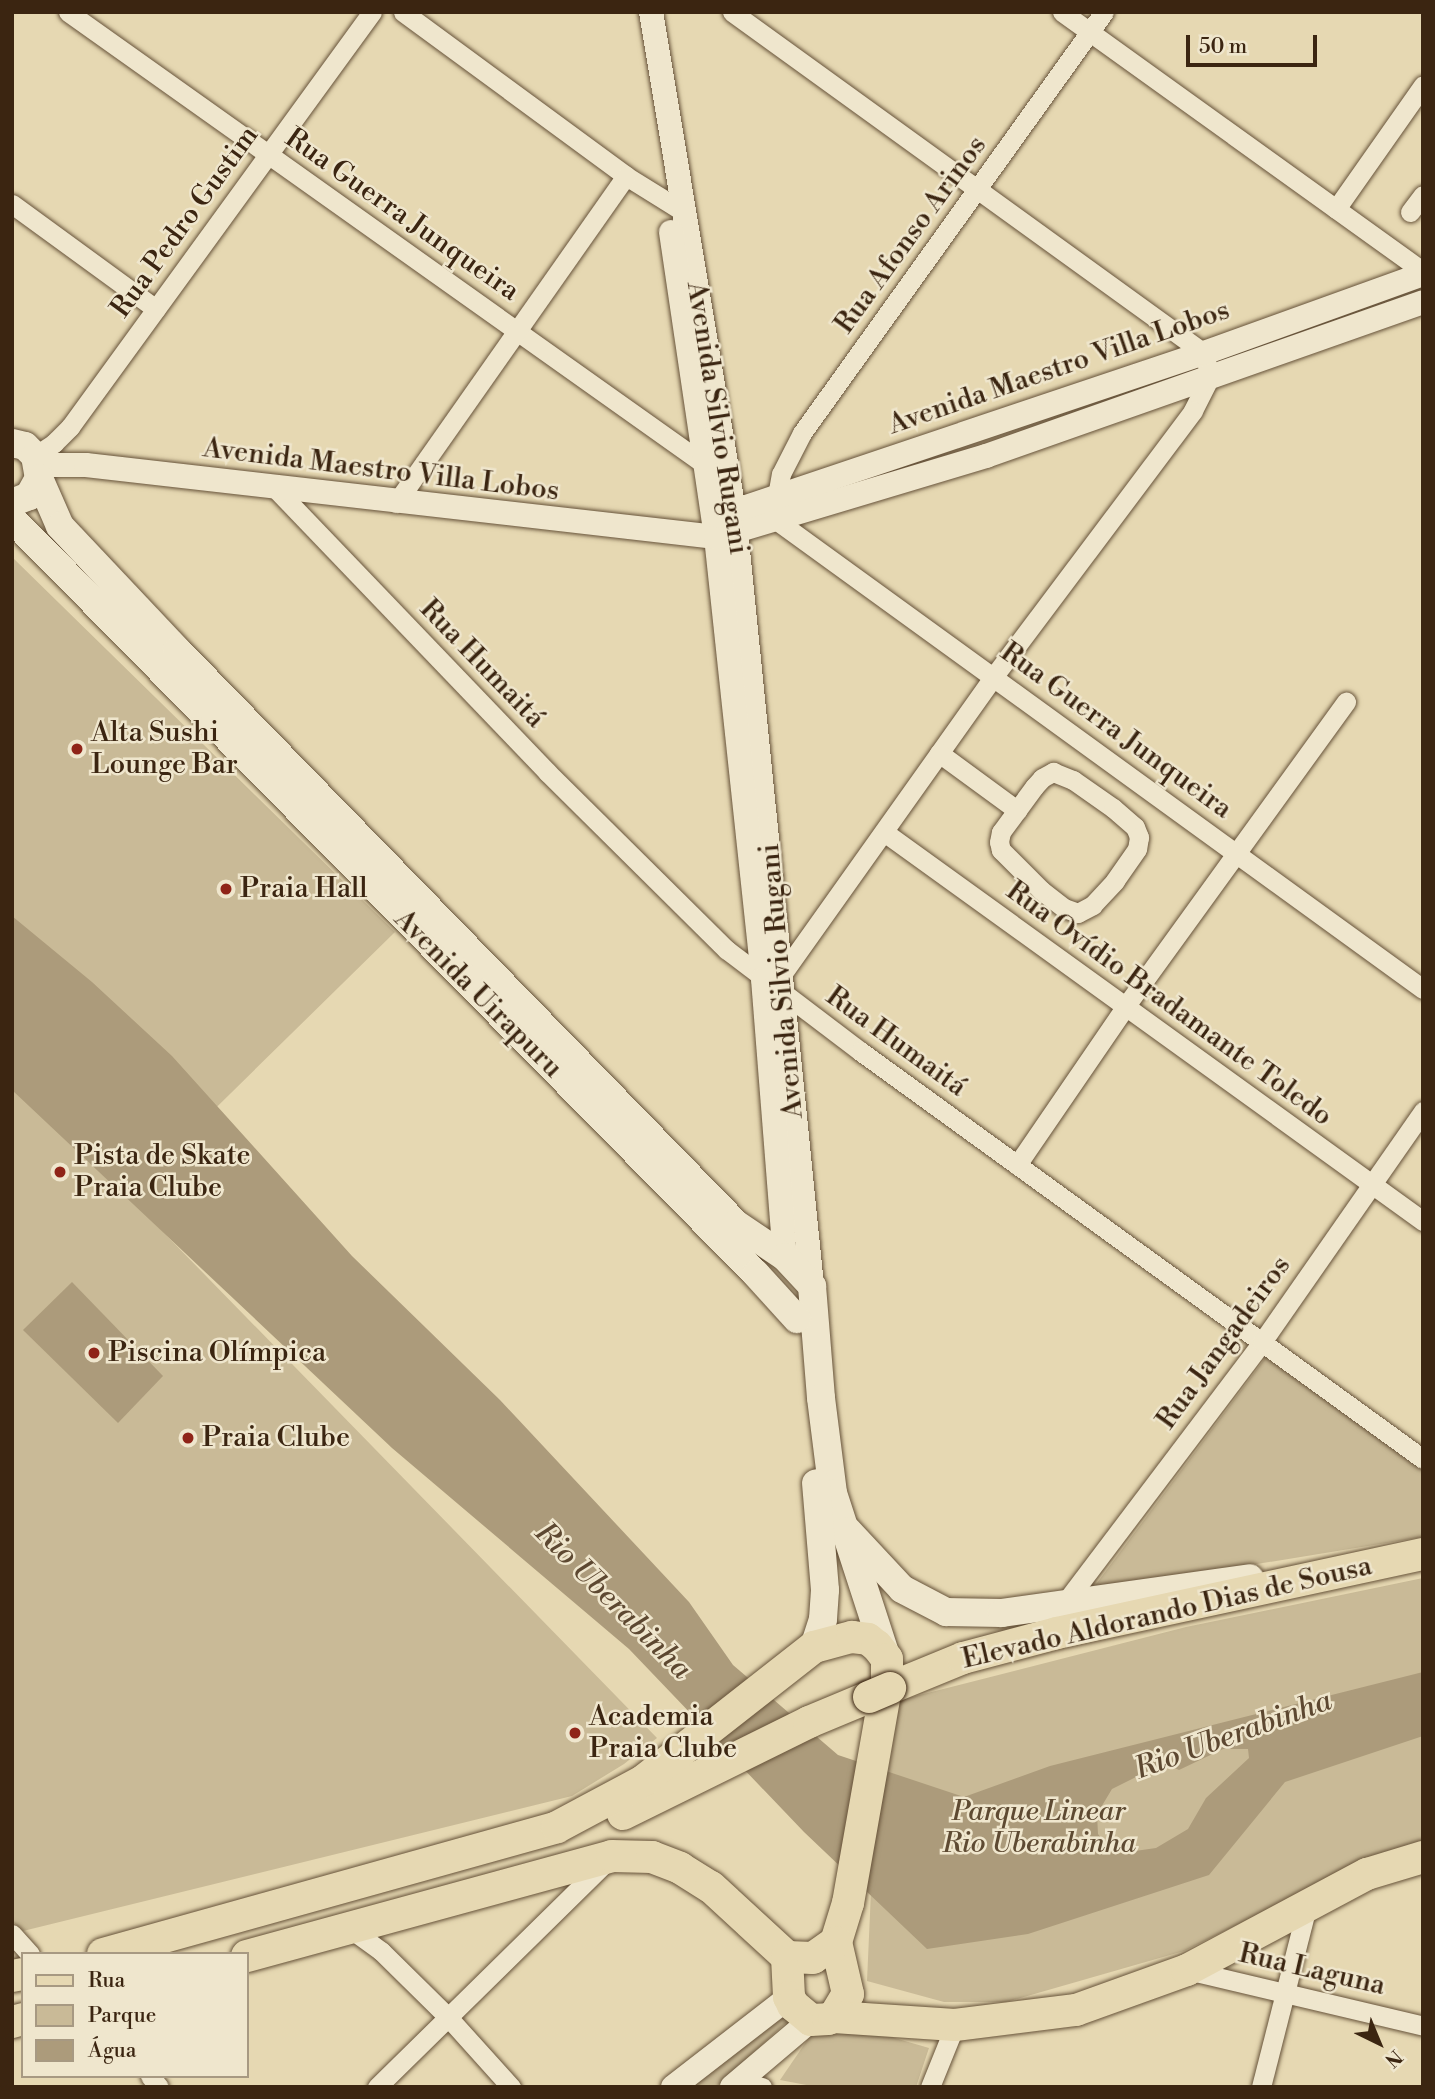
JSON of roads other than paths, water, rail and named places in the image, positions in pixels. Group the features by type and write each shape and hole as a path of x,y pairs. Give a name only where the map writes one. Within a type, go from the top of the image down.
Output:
{"main road":[{"path":"12,503 30,496 31,460"},
{"name":"Avenida Uirapuru","path":"31,460 60,526 416,915 797,1319"},
{"name":"Avenida Uirapuru","path":"12,519 736,1224 785,1257 812,1286"},
{"name":"Avenida Silvio Rugani","path":"785,1257 797,1319 825,1556 822,1619 814,1647"},
{"name":"Avenida Silvio Rugani","path":"812,1286 821,1398 833,1493 882,1681 887,1682 848,1903 836,1942"},
{"path":"841,1523 902,1589 946,1612 1002,1613 1423,1554"},
{"name":"Elevado Aldorando Dias de Sousa","path":"489,1847 520,1849 590,1830 809,1722 882,1681 1057,1633 1423,1554"},
{"path":"110,1952 556,1827 643,1781 782,1675 814,1647 852,1637 868,1639 882,1681"},
{"path":"248,1956 612,1856 652,1857 680,1868 711,1887 788,1957 813,1958 836,1942 848,1994 822,2019"},
{"path":"788,1957 789,1997 822,2019 955,2025 1076,2010 1187,1970 1367,1874 1423,1857"}],"street":[{"name":"Rua Guerra Junqueira","path":"68,12 704,464"},
{"name":"Rua Pedro Gustim","path":"31,460 70,427 372,12"},
{"path":"403,12 626,176 676,207"},
{"name":"Avenida Silvio Rugani","path":"638,12 676,207 725,525 772,871 785,1257"},
{"name":"Avenida Silvio Rugani","path":"651,12 676,207 704,464 725,525"},
{"path":"732,12 1204,353 1210,377 1193,411 994,676 775,982"},
{"path":"1062,12 1423,272"},
{"name":"Rua Afonso Arinos","path":"776,508 780,474 803,433 1104,12"},
{"path":"1336,209 1423,85"},
{"path":"396,503 626,176"},
{"path":"1410,212 1423,195"},
{"path":"12,204 156,309"},
{"name":"Avenida Maestro Villa Lobos","path":"776,508 1423,272"},
{"path":"725,525 776,508 986,456 1423,302"},
{"name":"Avenida Maestro Villa Lobos","path":"31,460 396,503 725,525"},
{"name":"Rua Humaitá","path":"274,487 660,886 727,950 775,982 1017,1165 1423,1458"},
{"name":"Rua Guerra Junqueira","path":"776,508 994,676 1423,989"},
{"path":"1017,1165 1125,1007 1346,702"},
{"path":"939,753 1017,810"},
{"path":"1053,772 1073,780 1135,827 1139,837 1137,849 1093,905 1078,914 1048,896 1001,850 1001,832 1017,810 1042,778 1053,772"},
{"name":"Rua Ovídio Bradamante Toledo","path":"884,832 1423,1221"},
{"name":"Avenida Silvio Rugani","path":"775,982 812,1286"},
{"name":"Rua Jangadeiros","path":"1064,1604 1262,1342 1423,1111"},
{"path":"377,2087 447,2015 612,1856"},
{"path":"1261,2087 1307,1907"},
{"path":"348,1927 381,1951 447,2015 511,2087"},
{"name":"Rua Laguna","path":"1187,1970 1423,2026"},
{"path":"673,2087 789,1997"},
{"path":"744,2085 822,2019"},
{"path":"930,2087 955,2025"}],"water":[{"name":"Rio Uberabinha","path":"12,916 92,982 172,1056 352,1256 500,1400 689,1602 733,1665 838,1755 964,1797 1050,1766 1423,1672 1423,1736 1285,1782 1209,1875 1028,1934 927,1949 804,1832 629,1649 392,1448 12,1090","holes":["1223,1749 1248,1749 1249,1758 1206,1798 1188,1829 1156,1848 1114,1854 1098,1834 1097,1814 1112,1789 1164,1763 1179,1770"]},
{"name":"Piscina Olímpica","path":"72,1282 163,1376 118,1423 23,1330"}],"place":[{"name":"Alta Sushi Lounge Bar","path":"77,749"},
{"name":"Praia Hall","path":"226,889"},
{"name":"Pista de Skate Praia Clube","path":"60,1172"},
{"name":"Piscina Olímpica","path":"94,1353"},
{"name":"Praia Clube","path":"188,1438"},
{"name":"Academia Praia Clube","path":"575,1733"}],"park label":[{"name":"Parque Linear Rio Uberabinha","path":"1039,1828"}]}
